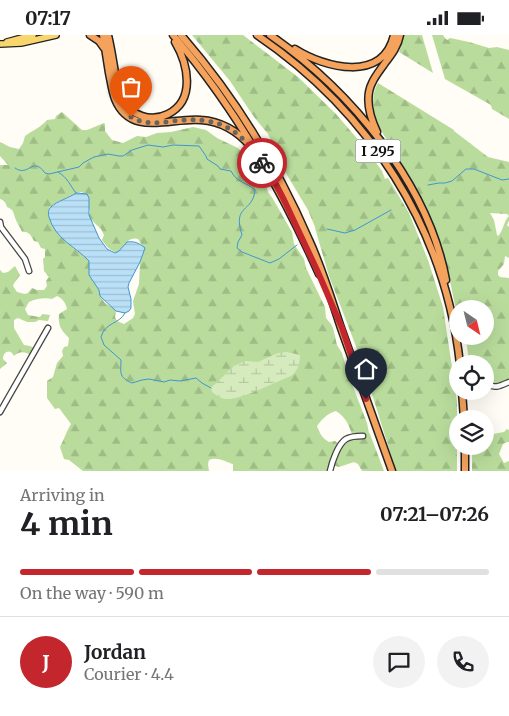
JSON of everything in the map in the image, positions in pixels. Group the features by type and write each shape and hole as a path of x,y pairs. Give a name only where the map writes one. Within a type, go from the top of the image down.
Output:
{"highway":[{"path":"90,35 109,53"},
{"path":"103,35 124,104 131,111 149,117 162,116 174,110 184,96 187,83 184,59 171,35"},
{"path":"108,35 114,98 128,115 137,121 148,123 196,119 224,126 238,134 249,145 274,181"},
{"path":"109,53 113,35"},
{"path":"171,35 198,65 224,99 274,181 342,328"},
{"path":"181,35 228,95 249,126 276,171 295,209 313,248 328,288 392,471"},
{"name":"I 295","path":"257,35 299,66 330,94 358,125 384,159 409,200 425,233 449,303"},
{"path":"272,35 336,89 389,153 419,202 432,231 444,271 449,303"},
{"path":"272,35 317,61 348,68 367,65 379,59 388,49 394,35"},
{"path":"389,153 372,121 368,106 368,93 374,79 395,50 400,35"},
{"path":"464,455 465,471"}],"main road":[{"path":"0,44 32,35"},
{"path":"0,44 21,43 56,35"}],"street":[{"path":"0,227 25,259 29,271"},
{"path":"0,412 48,328"},
{"path":"494,387 509,382"},
{"path":"330,471 335,455 346,439 362,436"}],"green space":[{"path":"192,35 243,35 298,77 336,114 366,149 382,171 385,179 388,178 409,213 428,260 443,307 450,355 449,400 457,401 457,410 449,410 449,455 457,455 457,471 396,471 362,362 329,276 315,227 308,210 287,175 268,134 230,81"},
{"path":"404,35 422,35 433,73 399,52"},
{"path":"432,35 443,35 447,40 450,38 489,48 497,47 509,50 509,119 492,109 491,105 445,79"},
{"path":"378,83 454,130 488,157 509,162 509,216 509,221 507,225 509,227 509,258 505,256 504,264 498,271 498,275 509,278 509,382 496,386 494,384 494,355 468,355 467,345 494,345 494,300 454,300 446,263 425,206 415,185 377,122 373,107","holes":["490,213 507,214 509,216 498,236"]},
{"path":"62,112 82,130 87,130 104,123 105,131 112,140 123,143 137,136 146,137 157,133 193,127 206,130 217,138 238,148 255,167 292,232 294,244 304,259 306,268 325,307 326,318 333,328 337,345 342,353 346,369 384,471 362,471 358,464 354,462 339,467 332,465 330,471 233,471 233,464 212,459 209,460 208,464 209,471 83,471 69,460 64,459 60,447 71,424 59,408 55,409 47,398 47,381 53,377 57,363 63,356 62,351 64,347 68,346 69,338 62,330 59,322 59,314 67,309 61,298 57,296 52,299 46,298 29,302 25,309 28,315 39,317 42,314 50,315 48,321 27,322 18,318 14,320 14,328 24,345 36,349 32,356 23,352 14,356 11,352 7,352 4,354 3,359 7,363 0,369 0,270 3,273 8,272 15,266 20,275 13,286 17,292 25,294 32,288 44,290 49,277 44,271 43,259 45,257 45,249 41,248 38,242 34,241 28,233 22,232 13,211 0,199 0,165 8,165 0,156 0,142 19,149 25,136 47,120 55,119","holes":["82,192 90,211 90,214 87,216 101,229 104,235 102,240 108,248 117,253 134,238 138,239 143,247 139,284 133,301 135,314 133,318 124,324 117,321 115,317 116,311 105,303 100,296 99,290 89,275 89,261 73,248 49,208 74,194","336,411 345,419 353,437 346,439 340,445 335,441 329,442 325,439 320,434 317,426 330,413"]},
{"path":"287,352 300,355 298,367 291,376 249,394 232,399 219,397 212,392 211,388 234,366 245,361 258,362 278,353"},
{"path":"509,430 509,442 503,444 499,454 504,463 509,461 509,471 472,471 472,455 494,455 494,434"}],"water":[{"path":"76,193 87,194 89,198 89,215 99,238 107,249 115,253 127,242 137,243 145,248 129,283 131,308 125,313 116,311 100,296 99,290 89,275 89,261 66,242 52,225 48,214 50,208"}],"waterway":[{"path":"15,168 24,170 37,166 49,174 79,167 94,157 108,154 123,156 132,150 148,145 163,147 173,145 199,146 207,159 220,169 231,171 239,180 255,190 251,202 241,213 240,225 242,235 237,248 242,252 270,263 279,259 297,245"},
{"path":"428,185 452,181 466,169 474,169 502,180 509,179"},
{"path":"58,172 66,179 76,193"},
{"path":"327,229 345,233 355,230 391,210"},
{"path":"125,313 123,317 106,328 101,337 104,345 121,360 121,374 124,379 132,383 149,379 164,382 196,378 211,388"}],"way so far":[{"path":"131,117 141,122 152,123 191,119 215,122 229,128 242,137 262,163"}],"route":[{"path":"262,163 284,200 317,270 342,328 366,399"}]}
